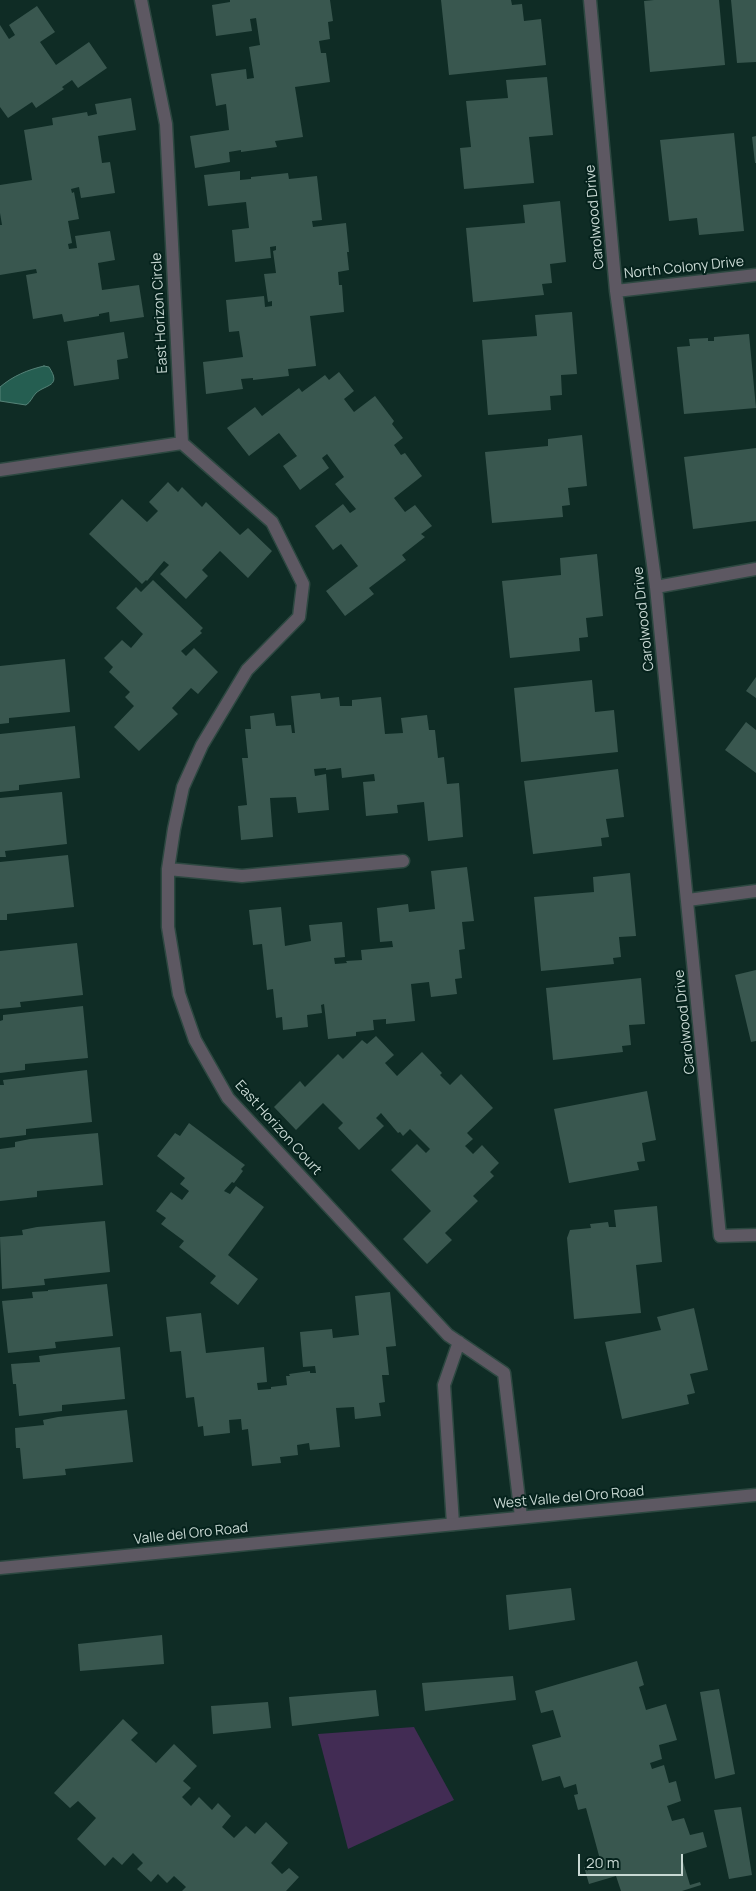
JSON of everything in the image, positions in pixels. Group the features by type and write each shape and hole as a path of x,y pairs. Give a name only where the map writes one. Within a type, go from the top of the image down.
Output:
{"street":[{"name":"East Horizon Circle","path":"141,0 166,124 182,443"},
{"name":"Carolwood Drive","path":"590,0 616,290 656,587 720,1236 756,1235"},
{"name":"North Colony Drive","path":"616,290 756,275"},
{"path":"0,470 182,443"},
{"name":"East Horizon Court","path":"182,443 272,522 303,584 299,616 248,670 202,745 183,787 168,869 168,927 179,994 194,1040 228,1098 448,1335 504,1373 521,1517"},
{"path":"656,587 756,569"},
{"path":"168,869 242,876 403,861"},
{"path":"688,900 756,891"},
{"path":"453,1524 444,1385 459,1342"},
{"name":"West Valle del Oro Road","path":"386,1531 756,1495"},
{"name":"Valle del Oro Road","path":"0,1568 386,1531"}],"shaded area":[{"path":"44,366 49,367 53,373 53,382 36,393 28,404 0,401 0,387 21,374"},
{"path":"414,1727 454,1800 348,1849 318,1734"}],"building":[{"path":"230,0 330,0 333,21 328,22 330,39 319,41 321,53 326,53 330,82 295,87 303,137 275,141 277,147 229,152 230,162 195,168 190,136 229,130 226,104 216,106 211,74 246,69 247,79 254,78 249,47 260,45 256,18 250,19 252,31 216,36 212,5 230,2"},
{"path":"441,0 511,0 512,5 522,4 524,21 541,19 546,65 449,75"},
{"path":"719,0 725,65 650,72 644,1"},
{"path":"731,0 756,0 756,62 737,63"},
{"path":"37,6 55,32 40,42 56,65 89,42 107,68 78,88 72,80 62,87 64,89 36,108 32,102 8,118 0,107 0,25 9,39 15,35 9,25"},
{"path":"547,77 553,135 529,137 534,183 464,189 460,148 471,147 466,101 508,98 506,80"},
{"path":"131,98 136,130 98,136 102,163 110,162 115,193 81,198 79,187 71,189 72,193 74,192 79,219 68,221 72,243 68,244 69,249 77,248 75,236 110,231 115,260 98,263 102,290 139,285 144,317 110,322 109,312 99,314 99,316 64,322 62,314 33,319 26,275 37,273 36,269 0,275 0,225 2,225 0,185 32,180 24,130 53,125 52,118 87,112 88,116 97,114 95,104"},
{"path":"734,133 744,231 699,235 697,218 669,221 660,140"},
{"path":"756,136 756,163 755,163 752,137"},
{"path":"240,171 240,180 288,173 289,179 317,176 322,220 312,221 313,227 346,223 349,270 338,272 339,285 342,285 344,312 310,316 316,366 288,369 289,376 253,380 253,378 241,379 243,389 206,394 203,362 243,357 239,331 229,332 226,300 264,296 265,307 272,306 272,301 268,302 264,274 276,273 273,251 276,250 276,246 270,247 271,258 235,262 232,230 249,228 246,202 208,206 204,175"},
{"path":"560,201 566,262 550,264 552,283 542,284 544,295 473,302 466,228 525,223 523,205"},
{"path":"572,312 577,374 561,375 562,395 550,396 551,410 488,415 482,340 537,336 535,315"},
{"path":"124,332 128,358 117,360 119,379 74,386 67,341"},
{"path":"749,334 756,408 684,414 677,347 690,346 689,339 708,338 708,341 714,341 714,337"},
{"path":"339,372 354,391 344,399 354,412 375,396 394,421 392,424 403,438 394,445 401,455 405,453 422,476 394,498 405,512 415,505 432,526 421,534 425,537 402,555 406,560 369,588 374,594 345,616 326,591 358,566 341,544 333,550 315,526 343,504 350,513 356,509 335,484 344,477 327,454 322,458 329,468 300,490 283,466 297,456 279,433 249,456 227,428 255,407 262,416 299,388 302,392 325,375 329,380"},
{"path":"582,435 587,486 568,488 570,505 562,506 563,517 492,523 485,452 548,446 548,439"},
{"path":"756,448 756,521 693,529 684,457"},
{"path":"168,482 178,492 182,487 202,507 206,502 240,535 248,528 272,551 248,578 220,551 202,570 208,576 186,599 160,574 169,565 164,561 147,581 142,584 89,534 122,499 147,522 158,511 149,502"},
{"path":"597,554 603,616 586,618 588,637 579,638 580,651 510,658 502,581 561,575 560,558"},
{"path":"153,580 203,628 200,631 202,633 181,651 186,656 194,648 218,672 198,694 191,688 172,708 178,714 139,751 114,727 134,706 125,697 130,692 109,672 113,667 104,658 122,640 131,648 143,634 116,608 136,587 141,592"},
{"path":"65,659 70,712 9,718 9,723 0,724 0,666"},
{"path":"756,677 756,698 746,691"},
{"path":"592,680 595,712 614,710 618,752 521,762 514,688"},
{"path":"320,693 321,699 339,697 340,706 352,706 352,700 381,697 385,734 403,733 401,718 427,715 429,730 435,730 438,758 444,757 447,784 459,783 463,837 428,841 424,802 397,805 398,813 366,816 363,782 375,781 374,774 342,778 341,768 326,770 326,768 314,769 315,776 326,774 329,810 298,813 296,797 270,798 273,837 241,840 238,806 247,805 242,758 248,758 245,729 251,729 250,716 274,713 276,726 291,725 292,733 295,733 291,696"},
{"path":"746,722 756,730 756,773 725,750"},
{"path":"75,726 80,778 19,785 19,790 0,792 0,734"},
{"path":"618,769 624,817 606,819 609,837 601,838 602,846 533,854 524,781"},
{"path":"62,792 67,844 5,851 6,857 0,857 0,798"},
{"path":"68,855 74,907 7,914 7,920 0,920 0,862"},
{"path":"467,867 474,921 462,922 465,949 459,950 462,978 455,979 457,994 431,997 429,982 411,984 415,1021 386,1024 386,1019 373,1020 374,1030 356,1032 356,1036 328,1039 324,1004 321,1005 322,1013 307,1015 308,1027 283,1030 282,1017 276,1018 273,989 267,990 262,944 253,945 249,910 281,907 285,946 311,941 309,925 342,922 345,957 334,958 335,964 347,963 346,961 362,960 361,950 393,947 392,941 380,942 377,908 408,904 409,912 435,909 431,871"},
{"path":"630,873 636,936 619,937 621,957 613,958 614,964 541,971 534,897 594,892 593,877"},
{"path":"77,943 83,995 20,1002 21,1007 0,1009 0,951"},
{"path":"756,970 756,1041 751,1042 735,975"},
{"path":"641,978 645,1024 629,1025 631,1045 622,1046 623,1052 553,1060 546,988"},
{"path":"83,1006 88,1058 25,1064 25,1070 0,1073 0,1021 3,1020 3,1015"},
{"path":"376,1036 394,1055 385,1063 397,1076 422,1052 442,1073 440,1075 450,1085 461,1074 493,1108 467,1133 473,1139 465,1146 473,1154 482,1145 499,1163 490,1172 494,1176 473,1196 478,1201 445,1233 452,1240 427,1264 403,1239 431,1211 391,1170 417,1144 426,1153 430,1149 410,1129 403,1136 400,1132 398,1133 381,1113 376,1118 384,1126 359,1150 338,1128 343,1123 323,1103 296,1130 274,1107 300,1081 305,1087 338,1054 343,1059 362,1040 367,1044"},
{"path":"87,1070 92,1122 26,1129 26,1135 0,1138 0,1085 4,1085 3,1080"},
{"path":"647,1091 656,1140 642,1143 645,1161 637,1162 639,1170 569,1183 554,1109"},
{"path":"189,1123 245,1165 234,1183 232,1182 224,1191 230,1194 236,1186 264,1207 228,1255 258,1279 238,1305 210,1283 216,1276 179,1247 184,1241 161,1224 166,1218 156,1211 171,1192 182,1200 189,1191 180,1184 185,1178 157,1156 175,1133 180,1136"},
{"path":"98,1133 103,1185 37,1191 37,1197 0,1201 0,1149 15,1147 15,1142 30,1139"},
{"path":"657,1206 662,1262 636,1265 641,1313 574,1319 567,1238 570,1230 591,1228 590,1224 608,1222 609,1227 616,1227 614,1210"},
{"path":"105,1221 110,1272 44,1279 45,1285 2,1289 0,1237 23,1235 22,1230 37,1227"},
{"path":"107,1284 113,1336 55,1342 56,1348 8,1353 2,1301 33,1298 32,1292"},
{"path":"390,1292 396,1346 386,1347 389,1375 382,1375 385,1402 379,1403 381,1416 355,1419 354,1407 336,1408 340,1447 310,1450 309,1443 297,1445 298,1455 280,1457 281,1463 252,1466 248,1429 242,1430 241,1419 229,1420 230,1433 204,1436 203,1426 198,1427 194,1397 186,1398 181,1351 170,1352 166,1317 201,1313 206,1353 264,1347 267,1382 257,1383 258,1390 271,1389 271,1387 287,1385 286,1376 290,1376 289,1374 310,1371 310,1373 316,1373 315,1366 303,1367 300,1332 332,1329 333,1338 359,1335 355,1296"},
{"path":"694,1308 708,1370 690,1374 695,1393 687,1395 689,1404 622,1419 605,1342 661,1330 657,1317"},
{"path":"120,1347 125,1399 62,1405 62,1411 19,1416 16,1384 13,1384 11,1364 40,1362 39,1356"},
{"path":"127,1410 133,1462 65,1469 66,1475 23,1479 20,1448 16,1448 15,1428 44,1425 43,1420 58,1417"},
{"path":"571,1588 575,1620 509,1630 506,1595"},
{"path":"162,1635 164,1664 80,1671 78,1644"},
{"path":"637,1661 644,1685 639,1687 646,1710 666,1704 677,1740 659,1745 662,1759 650,1763 652,1769 664,1765 669,1783 676,1781 681,1801 667,1806 672,1821 684,1818 690,1835 703,1832 707,1847 681,1855 690,1885 700,1882 701,1885 682,1891 621,1891 616,1876 589,1884 584,1867 601,1863 586,1808 578,1810 574,1795 578,1794 576,1784 564,1788 560,1776 542,1781 532,1745 561,1737 553,1710 541,1713 535,1691"},
{"path":"513,1676 516,1700 425,1711 422,1683"},
{"path":"719,1689 735,1774 715,1779 700,1692"},
{"path":"376,1690 379,1716 292,1726 289,1697"},
{"path":"268,1702 271,1728 213,1734 211,1706"},
{"path":"123,1719 138,1733 131,1740 156,1763 174,1744 197,1766 183,1781 191,1788 182,1797 191,1806 199,1797 212,1810 218,1803 231,1816 222,1827 234,1838 246,1826 255,1834 266,1822 288,1843 271,1863 282,1874 289,1868 299,1877 286,1891 182,1891 186,1887 174,1876 167,1883 158,1874 151,1882 137,1869 143,1863 133,1853 122,1865 113,1857 105,1866 77,1839 96,1818 78,1801 70,1808 54,1793"},
{"path":"741,1807 752,1875 729,1879 714,1810"}]}
